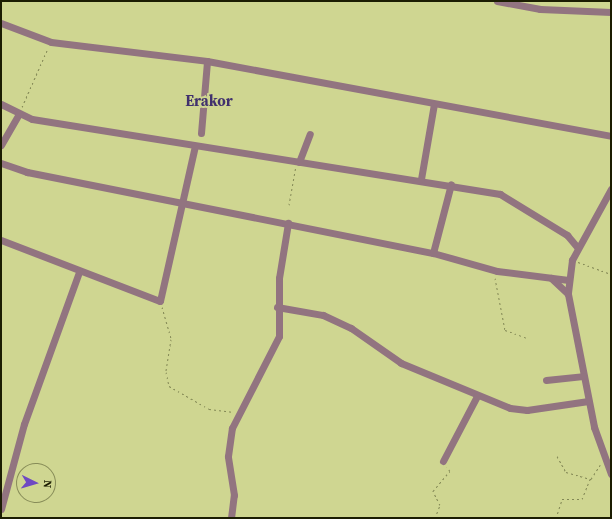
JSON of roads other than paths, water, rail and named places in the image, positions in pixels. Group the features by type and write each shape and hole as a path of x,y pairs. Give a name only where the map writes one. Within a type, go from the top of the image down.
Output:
{"street":[{"path":"497,1 540,9 611,12"},
{"path":"1,23 50,42 207,61 611,136"},
{"path":"201,133 207,61"},
{"path":"1,104 32,119 195,146 421,179 451,184 512,199 567,236 577,247"},
{"path":"421,179 434,104"},
{"path":"1,145 19,114"},
{"path":"299,162 310,134"},
{"path":"1,240 79,272 160,301 184,202 195,146"},
{"path":"1,163 27,172 184,202 433,253 497,271 568,280"},
{"path":"433,253 451,184"},
{"path":"611,190 577,247 572,260 568,280 568,294 588,401 604,459 611,474"},
{"path":"231,518 234,495 228,456 238,413 279,336 282,325 277,307 288,223"},
{"path":"1,509 24,424 79,272"},
{"path":"551,278 568,294"},
{"path":"277,307 323,315 351,328 401,363 477,396 510,408 527,410 588,401"},
{"path":"546,380 583,376"},
{"path":"443,461 477,396"}],"district":[{"name":"Erakor","path":"209,101"}]}
